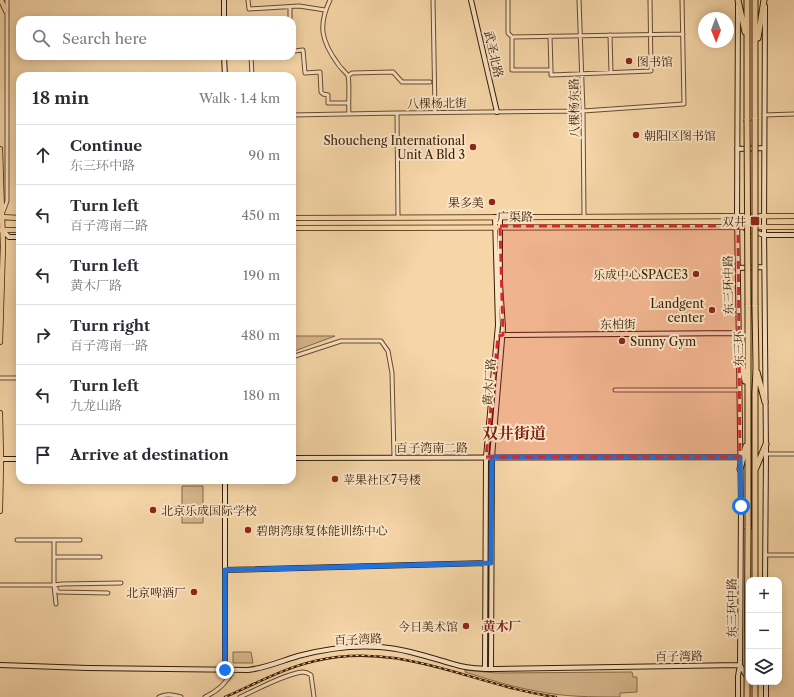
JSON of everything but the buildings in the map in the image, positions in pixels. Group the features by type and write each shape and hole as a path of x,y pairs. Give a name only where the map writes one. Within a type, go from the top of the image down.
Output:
{"highway":[{"path":"738,0 747,42"},
{"name":"东三环","path":"747,0 748,697"},
{"name":"东三环","path":"755,0 755,577"},
{"path":"755,53 765,0"},
{"path":"739,349 748,392"},
{"path":"756,367 766,402"},
{"path":"740,469 748,440"},
{"path":"755,471 766,444"},
{"path":"755,685 755,697"}],"main road":[{"path":"0,0 6,11"},
{"path":"0,149 1,230 3,246 0,342"},
{"name":"广渠路","path":"296,218 737,215 794,216"},
{"path":"1,217 16,218"},
{"name":"广渠路","path":"296,228 794,226"},
{"path":"1,230 16,230"},
{"path":"0,413 0,511"}],"street":[{"path":"1,217 7,201 7,0"},
{"path":"224,0 224,16"},
{"path":"248,0 249,9 299,6 324,10"},
{"path":"330,0 324,10 322,26 324,40 330,53 348,76 349,114"},
{"path":"432,0 435,112"},
{"name":"武圣北路","path":"471,0 497,112"},
{"path":"508,0 508,33 512,37 512,70 551,70"},
{"name":"八棵杨东路","path":"579,0 583,112 584,216"},
{"path":"550,36 551,75 651,71 650,0"},
{"path":"512,37 682,34 682,0"},
{"name":"东三环中路","path":"738,0 737,215 740,457 740,665 738,676 738,697"},
{"path":"765,0 765,577"},
{"path":"290,6 290,16"},
{"path":"308,10 324,10"},
{"name":"八棵杨北街","path":"296,115 435,112 583,112 684,104 682,34"},
{"path":"610,35 611,73"},
{"path":"296,51 303,50 305,73 320,72 321,92 328,95 328,103 348,103"},
{"path":"224,60 225,72"},
{"path":"251,60 252,72"},
{"path":"348,76 352,73 393,72 402,82 430,82"},
{"path":"397,113 398,218"},
{"path":"764,115 794,114"},
{"path":"737,149 764,148"},
{"name":"黄木厂路","path":"491,669 492,457 500,336 498,217"},
{"path":"738,226 764,235 794,235"},
{"path":"1,230 9,237 16,237"},
{"path":"738,268 764,267"},
{"name":"东柏街","path":"500,336 739,333"},
{"name":"黄木厂路","path":"485,669 486,457 500,336"},
{"path":"296,356 341,341 381,341 388,351 392,373 394,458"},
{"path":"0,378 16,378"},
{"path":"615,390 739,390"},
{"path":"766,454 794,454"},
{"name":"百子湾南二路","path":"296,458 740,457"},
{"path":"1,459 16,459"},
{"path":"225,484 225,670"},
{"path":"17,540 80,540"},
{"path":"54,540 54,586 56,604"},
{"path":"765,555 794,555"},
{"path":"54,557 100,556"},
{"path":"225,570 491,563"},
{"path":"0,585 54,586 62,584 121,583"},
{"path":"54,586 58,592 108,594"},
{"name":"百子湾路","path":"0,665 88,668 248,670 261,668 299,656 318,652 358,647 373,647 398,650 462,666 485,669 740,665"},
{"path":"740,665 746,674"},
{"path":"205,697 219,689 230,678 233,670"},
{"path":"240,697 285,677 303,672 307,672 311,675 314,697"},
{"path":"748,697 749,685"},
{"path":"766,685 766,697"},
{"path":"159,697 167,694 174,694 181,697"}],"highlighted area":[{"path":"500,226 738,226 740,457 486,457 498,336 503,335"}],"shaded area":[{"path":"296,336 335,336 296,351"},
{"path":"182,486 203,486 203,523 182,523"},
{"path":"233,652 251,652 253,663 233,663"},
{"path":"465,670 496,673 632,672 633,677 637,677 637,692 620,693 620,697 568,696 509,685 465,672"}],"railway":[{"path":"225,697 303,664 347,656 377,656 407,660 496,684 556,697"}],"place":[{"name":"图书馆","path":"629,61"},
{"name":"朝阳区图书馆","path":"636,135"},
{"name":"Shoucheng International Unit A Bld 3","path":"473,147"},
{"name":"果多美","path":"492,202"},
{"name":"双井","path":"755,221"},
{"name":"乐成中心SPACE3","path":"696,274"},
{"name":"Landgent center","path":"712,310"},
{"name":"Sunny Gym","path":"622,341"},
{"name":"苹果社区7号楼","path":"335,479"},
{"name":"北京乐成国际学校","path":"153,510"},
{"name":"碧朗湾康复体能训练中心","path":"248,530"},
{"name":"北京啤酒厂","path":"194,592"},
{"name":"今日美术馆","path":"466,626"}],"district":[{"name":"双井街道","path":"514,433"},
{"name":"黄木厂","path":"502,626"}],"route":[{"path":"225,670 225,570 491,563 492,457 740,457 741,506"}]}
